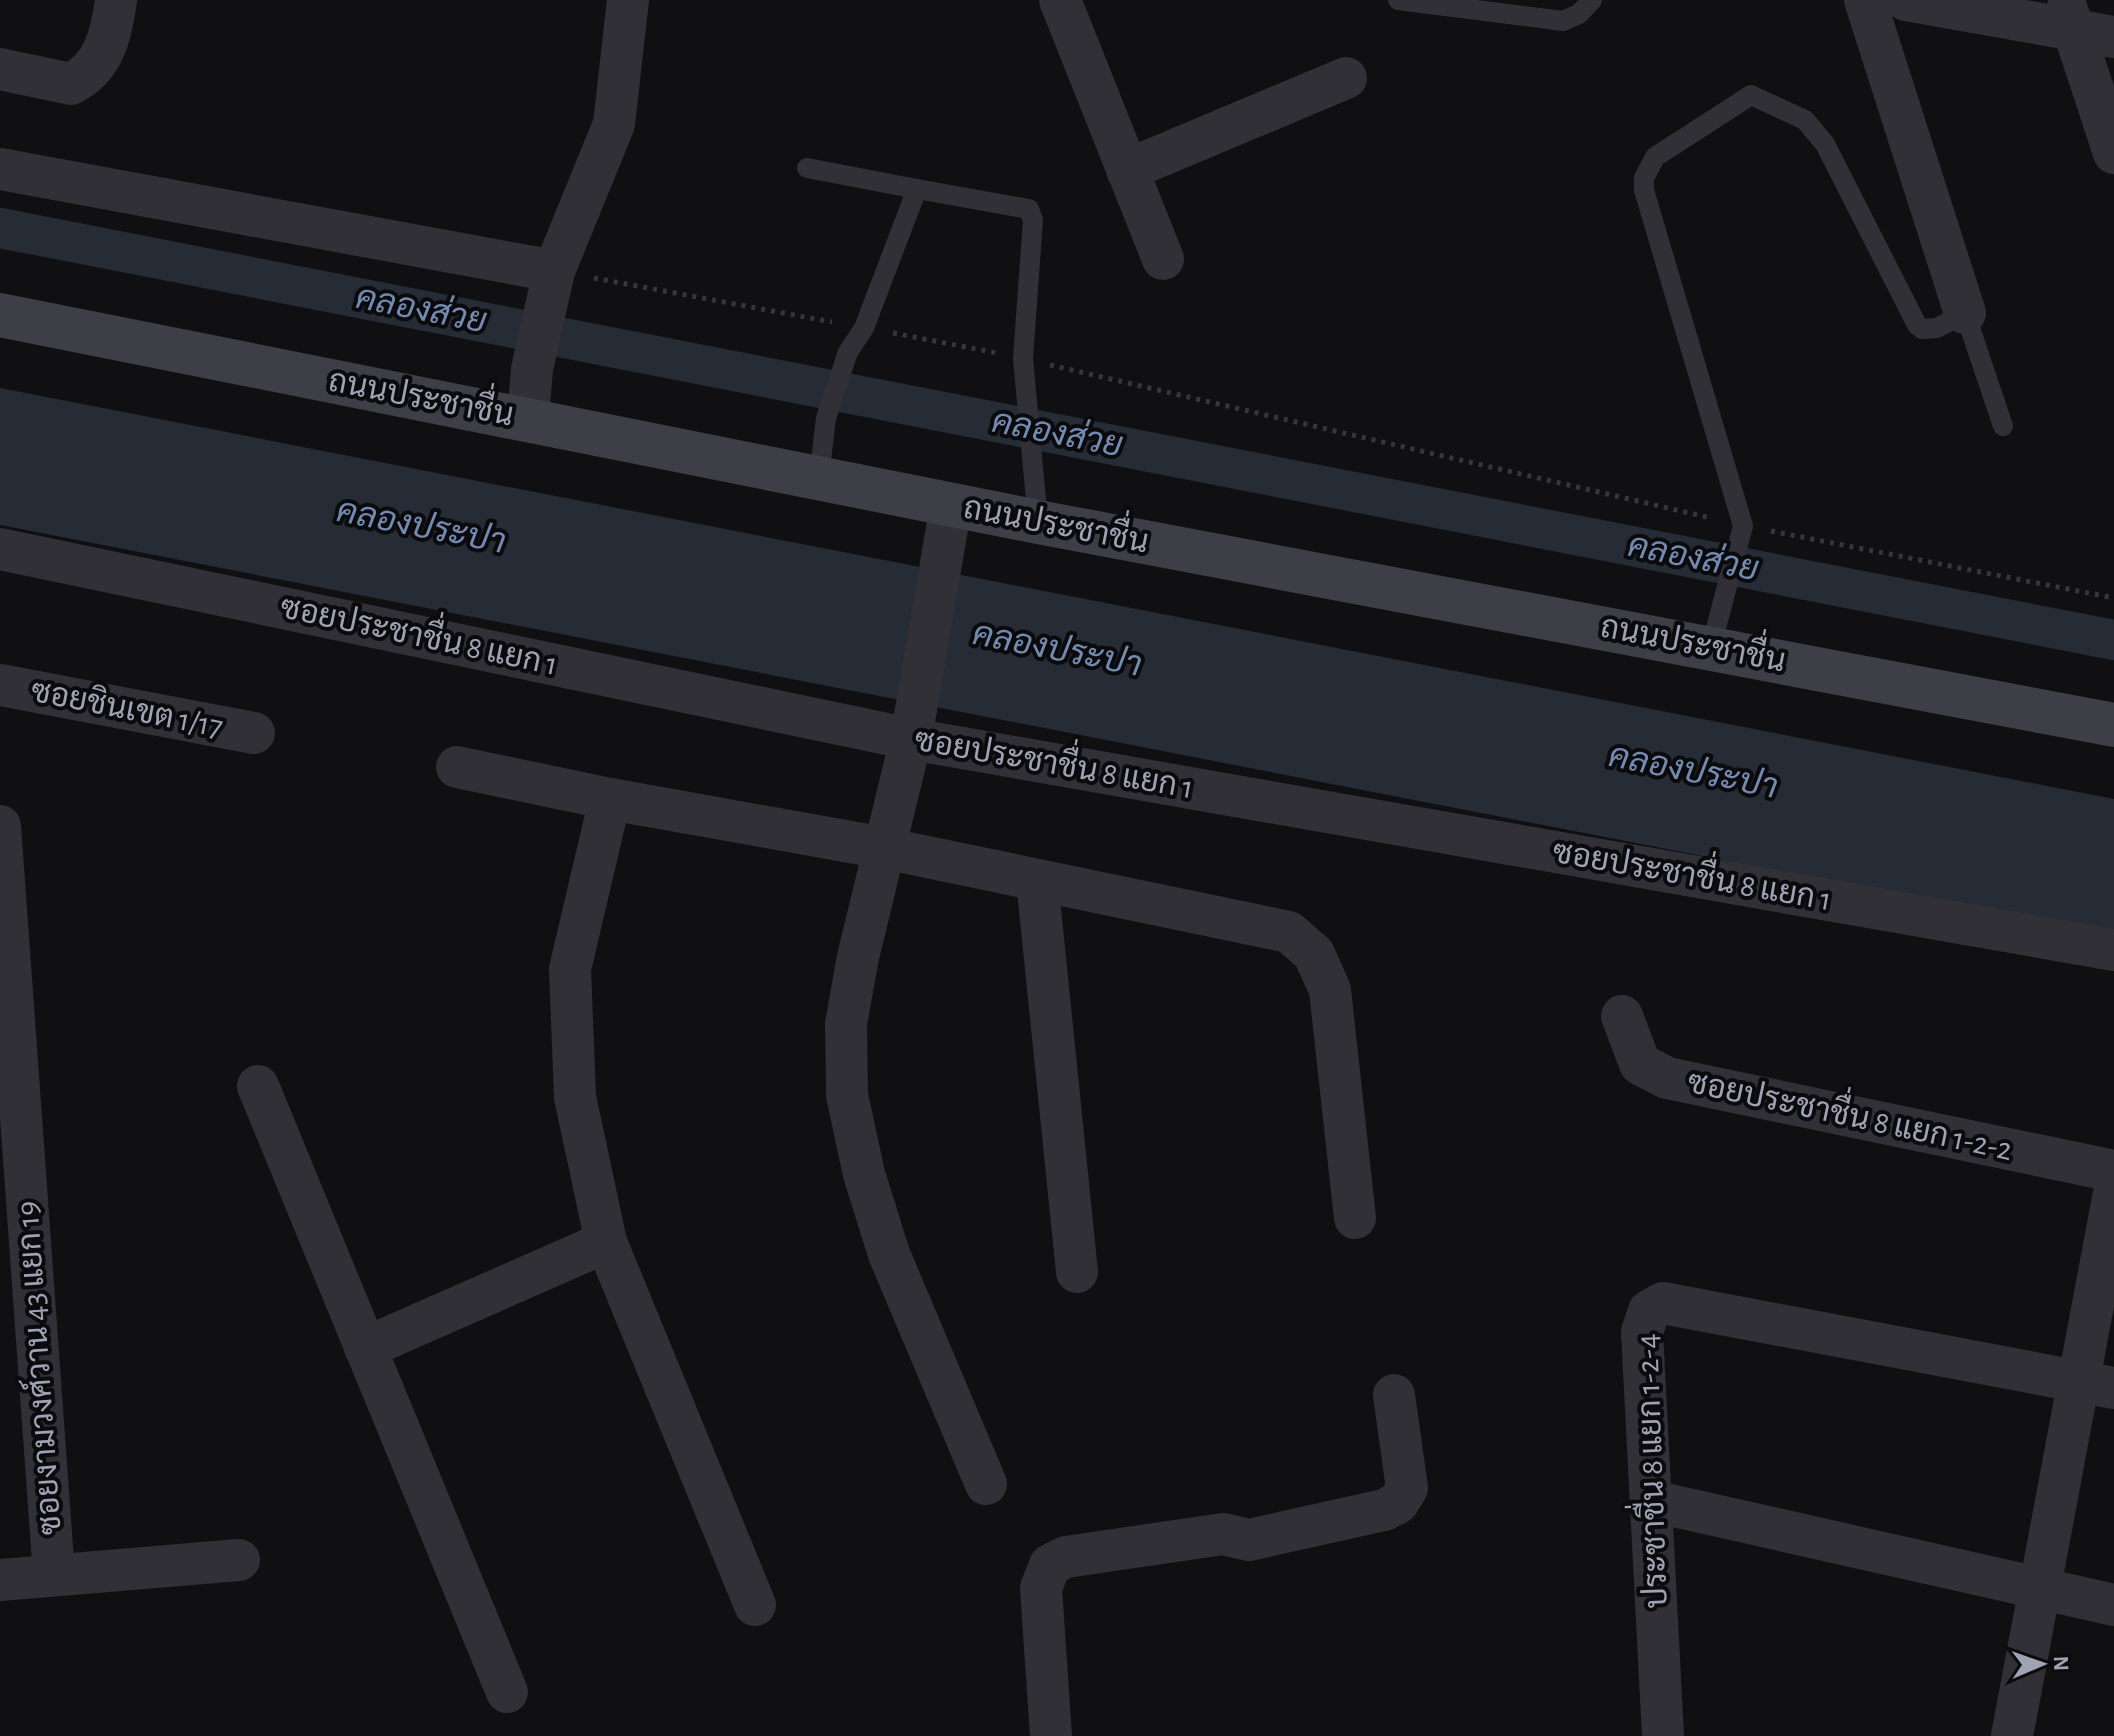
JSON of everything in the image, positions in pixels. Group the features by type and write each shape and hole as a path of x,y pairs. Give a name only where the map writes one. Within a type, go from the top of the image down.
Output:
{"main road":[{"name":"ถนนประชาชื่น","path":"0,315 1038,522 2114,725"}],"street":[{"path":"0,69 71,84 89,74 99,62 113,25 116,0"},
{"path":"528,419 532,369 551,282 614,124 628,0"},
{"path":"1060,0 1163,259"},
{"path":"1865,0 1965,313"},
{"path":"1906,0 2084,23 2114,153"},
{"path":"1127,170 1346,78"},
{"path":"0,169 551,282"},
{"path":"951,505 914,725 846,1024 847,1095 864,1174 889,1254 986,1484"},
{"name":"ซอยประชาชื่น 8 แยก 1","path":"0,549 914,725 2114,950"},
{"name":"ซอยชินเขต 1/17","path":"0,685 254,733"},
{"path":"457,767 610,799 884,848 1289,932 1314,954 1330,990 1355,1218"},
{"path":"610,799 570,969 575,1097 606,1242 755,1605"},
{"name":"ซอยงามวงศ์วาน 43 แยก 19","path":"0,826 54,1575"},
{"path":"1037,880 1077,1272"},
{"name":"ซอยประชาชื่น 8 แยก 1-2-2","path":"1622,1016 1640,1064 1667,1078 2114,1171"},
{"path":"258,1086 507,1692"},
{"path":"2012,1736 2038,1588 2097,1384 2114,1193"},
{"path":"365,1348 606,1242"},
{"name":"ประชาชื่น 8 แยก 1-2-4","path":"1663,1736 1642,1332 1649,1311 1663,1303 2097,1384"},
{"path":"1051,1736 1041,1588 1050,1565 1066,1557 1223,1534 1249,1540 1384,1510 1398,1503 1407,1488 1394,1395"},
{"path":"1652,1501 2114,1605"},
{"path":"0,1580 239,1560"}],"lane":[{"path":"1398,0 1563,21 1579,14 1592,0"},
{"path":"1711,647 1743,526 1644,190 1644,178 1655,157 1751,95 1793,113 1814,128 1917,325 1922,329 1937,328 1965,313 2003,426"},
{"path":"807,168 1031,211 1024,369 1038,522"},
{"path":"819,477 826,418 848,352 864,328 917,189"}],"path":[{"path":"551,282 864,328 1024,369 1743,526 2114,598"}],"water":[{"name":"คลองประปา","path":"0,388 2114,799 2114,936 0,525"}],"waterway":[{"name":"คลองส่วย","path":"0,228 2114,640"}]}
